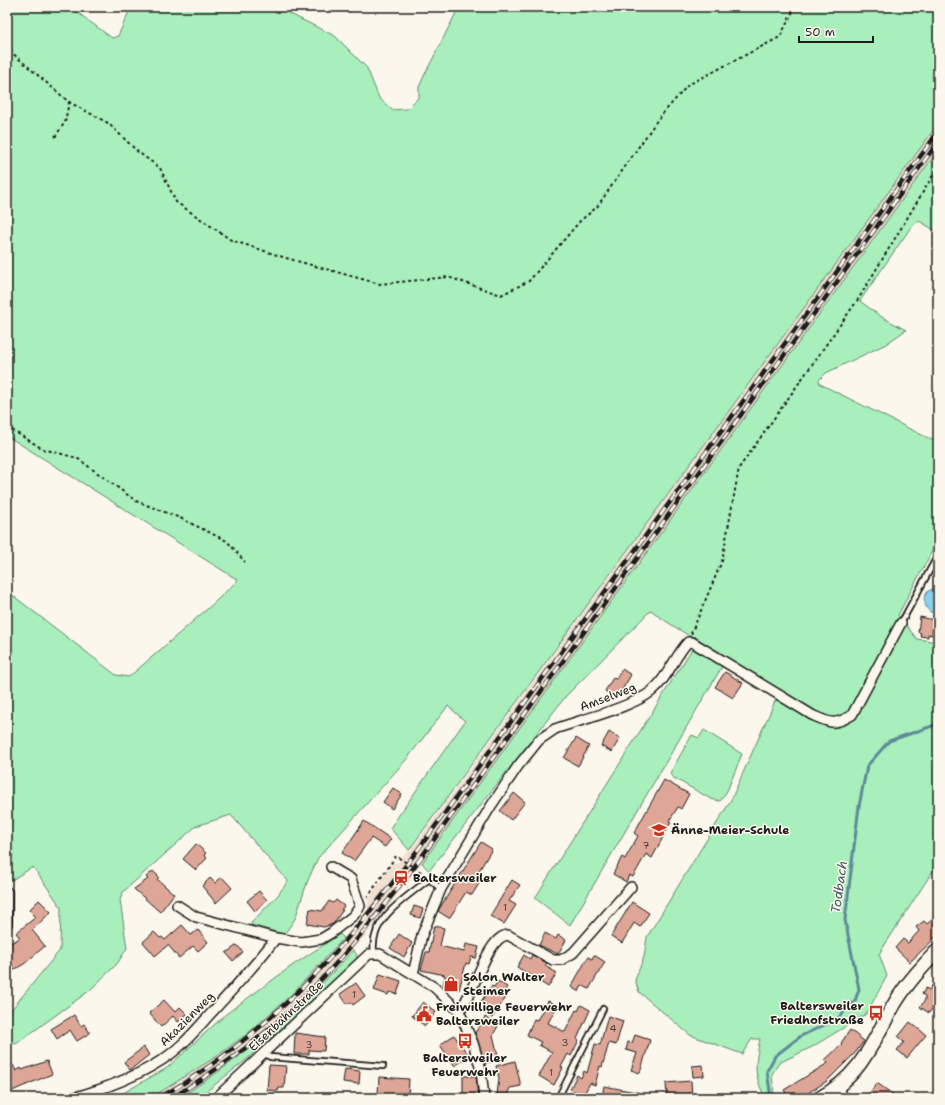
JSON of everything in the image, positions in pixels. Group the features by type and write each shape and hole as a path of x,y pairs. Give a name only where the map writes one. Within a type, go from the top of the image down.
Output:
{"main road":[{"path":"820,1098 840,1093 869,1051 896,1002 917,972 938,950"}],"street":[{"path":"688,642 692,642 812,714 831,723 843,721 852,715 901,623"},
{"name":"Amselweg","path":"413,974 422,935 441,889 491,806 539,740 555,729 639,700 652,691 662,680 688,642"},
{"path":"177,906 196,917 276,938 301,942 321,939 354,915 360,906 351,879 331,867"},
{"path":"459,1011 466,1004 473,985 495,942 502,935 508,935 553,960 561,960 573,953 631,887"},
{"path":"7,892 7,924"},
{"name":"Akazienweg","path":"72,1098 104,1089 138,1074 163,1060 185,1042 259,960 276,938"},
{"path":"374,952 380,954 434,987 459,1011 473,1042 481,1070 484,1098"},
{"name":"Eisenbahnstraße","path":"216,1098 369,954 374,952"}],"lane":[{"path":"901,623 938,556"},
{"path":"374,952 372,942 375,932 393,908 429,879 441,889"},
{"path":"558,1098 603,1009"},
{"path":"264,1053 270,1057 383,1066"}],"path":[{"path":"7,45 11,52 69,102 108,123 138,152 160,168 176,202 231,240 286,258 380,284 448,277 501,295 529,282 580,221 597,207 658,119 688,85 780,37 795,7"},
{"path":"54,137 65,122 69,102"},
{"path":"688,642 722,561 739,468 859,298 938,167"},
{"path":"7,427 43,448 76,458 136,501 180,518 227,541 245,562"},
{"path":"360,906 396,856 429,879"}],"shaded area":[{"path":"938,124 938,150 433,848 367,934 299,1006 255,1045 179,1098 151,1098 190,1074 247,1034 290,996 356,925 367,909 368,900 393,862 397,863 420,838"}],"green space":[{"path":"7,7 70,7 112,38 118,36 131,7 276,7 335,36 367,68 379,98 392,110 407,109 419,97 419,87 459,7 938,7 938,124 409,850 390,828 465,721 448,706 406,760 318,858 308,880 295,919 286,932 283,934 252,925 251,923 278,895 288,881 231,815 196,826 123,892 120,900 127,948 117,964 89,991 16,1044 7,1040 7,1015 60,950 61,907 33,867 10,881 7,871 7,591 116,675 129,677 214,603 238,580 7,436"},
{"path":"938,150 938,232 919,221 911,227 860,301 880,316 906,330 886,344 826,373 819,380 820,384 938,443 938,540 898,615 917,639 938,642 938,863 879,954 887,976 866,1014 812,1047 779,1063 772,1074 774,1098 765,1098 758,1082 756,1069 760,1039 752,1039 742,1054 690,1035 639,992 635,980 644,957 647,937 731,800 776,699 723,665 570,925 535,898 697,641 651,610 566,696 429,871 422,863"},
{"path":"704,730 742,754 727,791 720,801 711,799 672,777 670,773 692,735 699,738"},
{"path":"340,934 344,938 290,996 247,1034 214,1058 151,1098 109,1098 123,1093 167,1068 226,1014 293,965"},
{"path":"353,950 357,955 356,962 246,1060 198,1098 179,1098 226,1066 293,1012"}],"water":[{"path":"938,587 938,613 930,612 926,607 924,598 928,591"}],"building":[{"path":"920,617 934,620 932,635 928,634 928,637 920,636 921,633 918,632"},
{"path":"622,669 631,675 617,698 605,691 613,678 616,679"},
{"path":"725,672 743,683 733,698 715,687"},
{"path":"609,732 620,738 612,752 601,746"},
{"path":"576,738 589,746 578,766 564,758"},
{"path":"664,780 689,794 681,809 678,807 669,821 671,822 652,858 646,854 633,877 629,875 626,882 613,874 622,857 625,859 638,836 634,833"},
{"path":"393,788 402,794 392,809 383,802"},
{"path":"514,793 525,802 511,820 500,811"},
{"path":"364,821 391,839 385,847 371,838 354,861 342,853"},
{"path":"481,842 492,849 477,874 483,877 472,895 466,892 450,917 447,917 438,911"},
{"path":"196,844 206,853 204,855 207,858 196,870 183,859"},
{"path":"153,871 159,877 157,879 174,894 160,912 134,889 148,879 146,877"},
{"path":"222,877 232,888 216,903 202,886 210,878 215,883"},
{"path":"512,880 520,885 509,901 516,905 504,924 490,916"},
{"path":"259,891 267,900 255,911 247,901"},
{"path":"39,900 51,912 32,930 45,946 24,964 7,974 7,954 10,952 7,945 20,938 16,933 36,917 29,910"},
{"path":"336,900 344,906 341,910 343,910 333,924 324,927 307,924 310,909 322,911 329,901 333,903"},
{"path":"632,902 649,913 640,927 634,923 622,943 611,936"},
{"path":"414,906 423,909 420,918 411,915"},
{"path":"938,915 938,935 910,962 895,948 903,939 908,943 919,931 916,927 924,921 927,924"},
{"path":"182,925 191,935 198,930 208,942 198,951 193,946 179,958 168,945 155,956 143,942 154,932 160,938 162,937 165,940"},
{"path":"434,926 444,928 440,946 464,952 466,944 479,947 476,958 471,957 469,964 466,963 459,990 443,985 445,975 421,970 426,952 429,952"},
{"path":"545,933 556,939 558,935 566,940 558,954 539,945"},
{"path":"399,934 412,943 404,957 390,948"},
{"path":"237,945 243,952 233,961 226,953"},
{"path":"524,955 530,959 532,955 547,963 545,966 557,973 548,987 517,967"},
{"path":"594,955 605,962 589,989 582,985 579,992 571,987 588,957 592,959"},
{"path":"380,974 401,981 397,994 389,992 388,995 374,990"},
{"path":"938,977 938,1009 934,1006 929,1013 920,1007 925,1000 925,996 922,994 926,988 929,990"},
{"path":"498,981 507,987 503,993 507,996 492,1018 477,1008 491,986 494,987"},
{"path":"356,983 365,996 353,1005 351,1002 347,1004 340,994"},
{"path":"164,1000 175,1012 180,1007 187,1014 178,1022 173,1016 161,1027 149,1013"},
{"path":"548,1001 557,1006 548,1023 565,1032 576,1010 578,1011 581,1005 590,1010 577,1039 579,1040 571,1056 568,1054 561,1067 563,1068 554,1085 539,1076 552,1052 539,1045 541,1042 527,1035 534,1019 537,1020"},
{"name":"Freiwillige Feuerwehr Baltersweiler","path":"423,1002 436,1012 425,1026 412,1016"},
{"path":"74,1015 81,1026 84,1024 90,1033 77,1041 70,1030 57,1039 51,1029"},
{"path":"608,1016 623,1021 616,1045 609,1043 602,1067 600,1066 595,1085 590,1083 583,1096 570,1089 577,1075 581,1078 584,1071 587,1073 595,1044 600,1045"},
{"path":"485,1017 498,1026 493,1035 499,1060 485,1063 475,1033"},
{"path":"910,1022 926,1035 907,1058 897,1050 904,1042 898,1037"},
{"path":"850,1030 864,1041 855,1053 827,1081 800,1098 789,1098 784,1090 828,1063 825,1060 842,1044 841,1043"},
{"path":"295,1033 325,1037 324,1051 309,1050 309,1054 294,1054"},
{"path":"454,1035 469,1056 455,1066 440,1045"},
{"path":"635,1035 650,1040 640,1073 631,1070 637,1053 626,1050 628,1042 632,1043"},
{"path":"144,1047 149,1055 130,1070 124,1062"},
{"path":"47,1061 52,1074 12,1091 7,1078 7,1068 13,1065 16,1071 21,1068 22,1070"},
{"path":"515,1061 521,1086 510,1088 506,1097 497,1095 499,1078 496,1066"},
{"path":"269,1065 286,1066 284,1088 279,1088 278,1091 267,1090"},
{"path":"703,1065 704,1076 693,1077 692,1066"},
{"path":"345,1069 360,1071 359,1084 343,1082"},
{"path":"463,1076 476,1076 478,1098 463,1098"},
{"path":"379,1077 409,1079 408,1096 378,1094"},
{"path":"691,1081 692,1098 667,1098 666,1083"},
{"path":"877,1083 898,1098 866,1098"},
{"path":"604,1086 646,1094 646,1098 602,1098"}],"waterway":[{"name":"Todbach","path":"771,1098 767,1071 775,1056 801,1036 837,1019 855,1001 859,989 845,920 859,806 867,766 889,741 938,724"}],"railway":[{"path":"159,1098 201,1072 240,1043 276,1013 310,980 372,909 431,832 938,132"},
{"path":"172,1098 233,1058 276,1023 321,980 362,933 420,859 938,142"}],"place":[{"name":"Änne-Meier-Schule","path":"659,830"},
{"name":"Baltersweiler","path":"401,878"},
{"name":"Salon Walter Steimer","path":"451,984"},
{"name":"Baltersweiler Friedhofstraße","path":"876,1013"},
{"name":"Freiwillige Feuerwehr Baltersweiler","path":"424,1014"},
{"name":"Baltersweiler Feuerwehr","path":"465,1041"}]}
